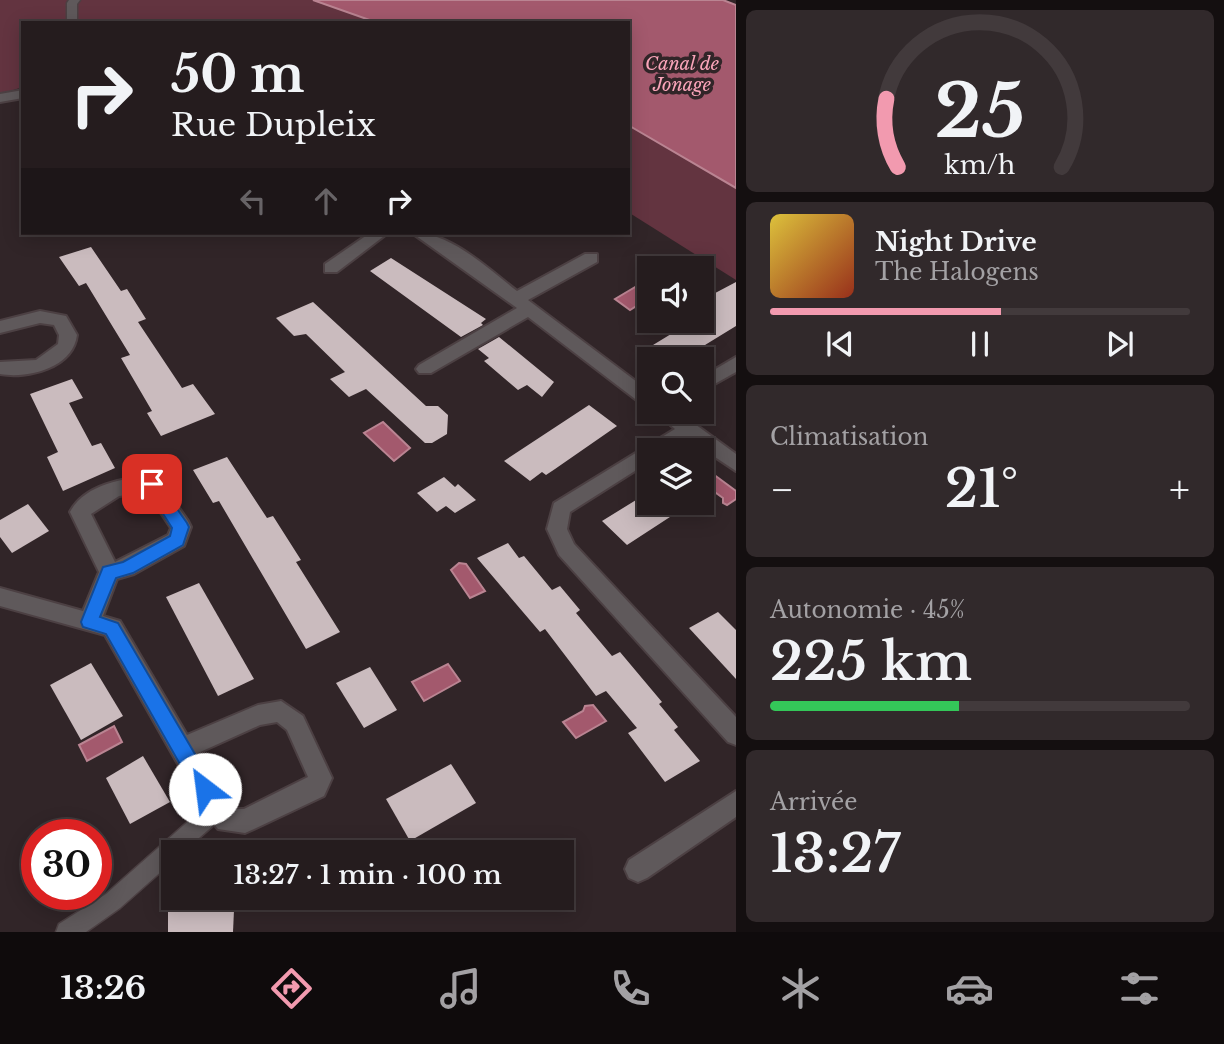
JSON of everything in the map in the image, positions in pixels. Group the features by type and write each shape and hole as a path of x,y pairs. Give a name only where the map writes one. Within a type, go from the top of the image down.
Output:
{"street":[{"path":"0,98 21,94"},
{"path":"331,268 377,235"},
{"path":"423,235 466,261 637,391"},
{"path":"425,369 592,258"},
{"path":"0,327 40,317 60,320 68,335 66,345 59,355 47,361 9,371 0,368"},
{"path":"714,377 736,363"},
{"path":"680,424 736,464"},
{"path":"675,438 688,430"},
{"path":"637,460 561,508 557,529 566,549 736,734"},
{"path":"90,622 109,572 80,512 88,503 123,487 152,484 181,527 177,540 127,568 109,572"},
{"path":"0,597 112,628 182,750 216,809 227,821 245,821 314,788 320,778 295,723 281,711 258,715 182,750"},
{"path":"638,869 736,803"}],"lane":[{"path":"70,1 72,21"},
{"path":"67,932 113,901 216,809"}],"shaded area":[{"path":"0,0 313,0 372,21 21,21 21,88 0,94"},
{"path":"630,126 736,188 736,280 714,266 714,256 698,256 630,213"}],"water":[{"name":"Canal de Jonage","path":"313,0 723,0 736,5 736,188 630,126 630,21 372,21"},
{"path":"637,286 637,306 630,310 615,299"},
{"path":"383,422 410,448 394,461 364,433"},
{"path":"714,475 736,491 736,499 727,505 723,503 723,498 714,492"},
{"path":"459,563 466,564 485,591 470,598 451,570"},
{"path":"448,664 460,681 424,701 412,682"},
{"path":"593,705 606,721 576,738 563,722 583,711 585,706"},
{"path":"114,726 122,742 87,761 79,745"}],"building":[{"path":"91,247 121,291 127,289 146,319 138,322 182,388 193,384 215,414 161,436 147,413 152,411 121,358 130,355 86,283 79,286 59,257"},
{"path":"391,258 486,319 481,323 483,325 461,337 370,271"},
{"path":"736,282 736,326 705,345 706,347 653,345 673,333 714,333 714,294"},
{"path":"313,302 426,406 438,406 448,415 447,434 432,443 425,443 366,389 349,397 330,379 345,372 306,334 294,336 276,318"},
{"path":"499,337 554,382 542,397 527,385 518,390 484,361 489,358 478,349"},
{"path":"72,379 83,398 69,403 92,446 101,443 115,468 63,491 47,457 58,452 30,394"},
{"path":"589,405 617,426 546,475 542,472 530,481 504,461"},
{"path":"227,457 267,518 273,516 301,560 296,562 340,632 306,649 219,501 213,503 193,470"},
{"path":"444,477 455,487 458,484 476,500 455,513 446,506 437,512 417,493"},
{"path":"637,499 637,515 673,515 627,545 602,521"},
{"path":"28,504 49,531 12,553 0,537 0,520"},
{"path":"508,543 519,558 524,556 552,590 560,586 580,610 576,613 612,656 620,652 662,702 659,704 678,727 674,730 700,761 665,782 628,733 637,728 606,691 596,696 545,629 540,632 477,558"},
{"path":"199,583 254,679 218,696 166,597"},
{"path":"718,612 736,630 736,679 689,628"},
{"path":"91,663 123,716 81,740 50,685"},
{"path":"370,667 397,710 364,728 336,683"},
{"path":"143,756 170,802 130,824 106,778"},
{"path":"451,764 476,803 409,840 386,799"},
{"path":"234,910 233,932 168,932 168,912"}],"route":[{"path":"152,484 181,527 177,540 127,568 109,572 90,622 112,628 205,789"}]}
